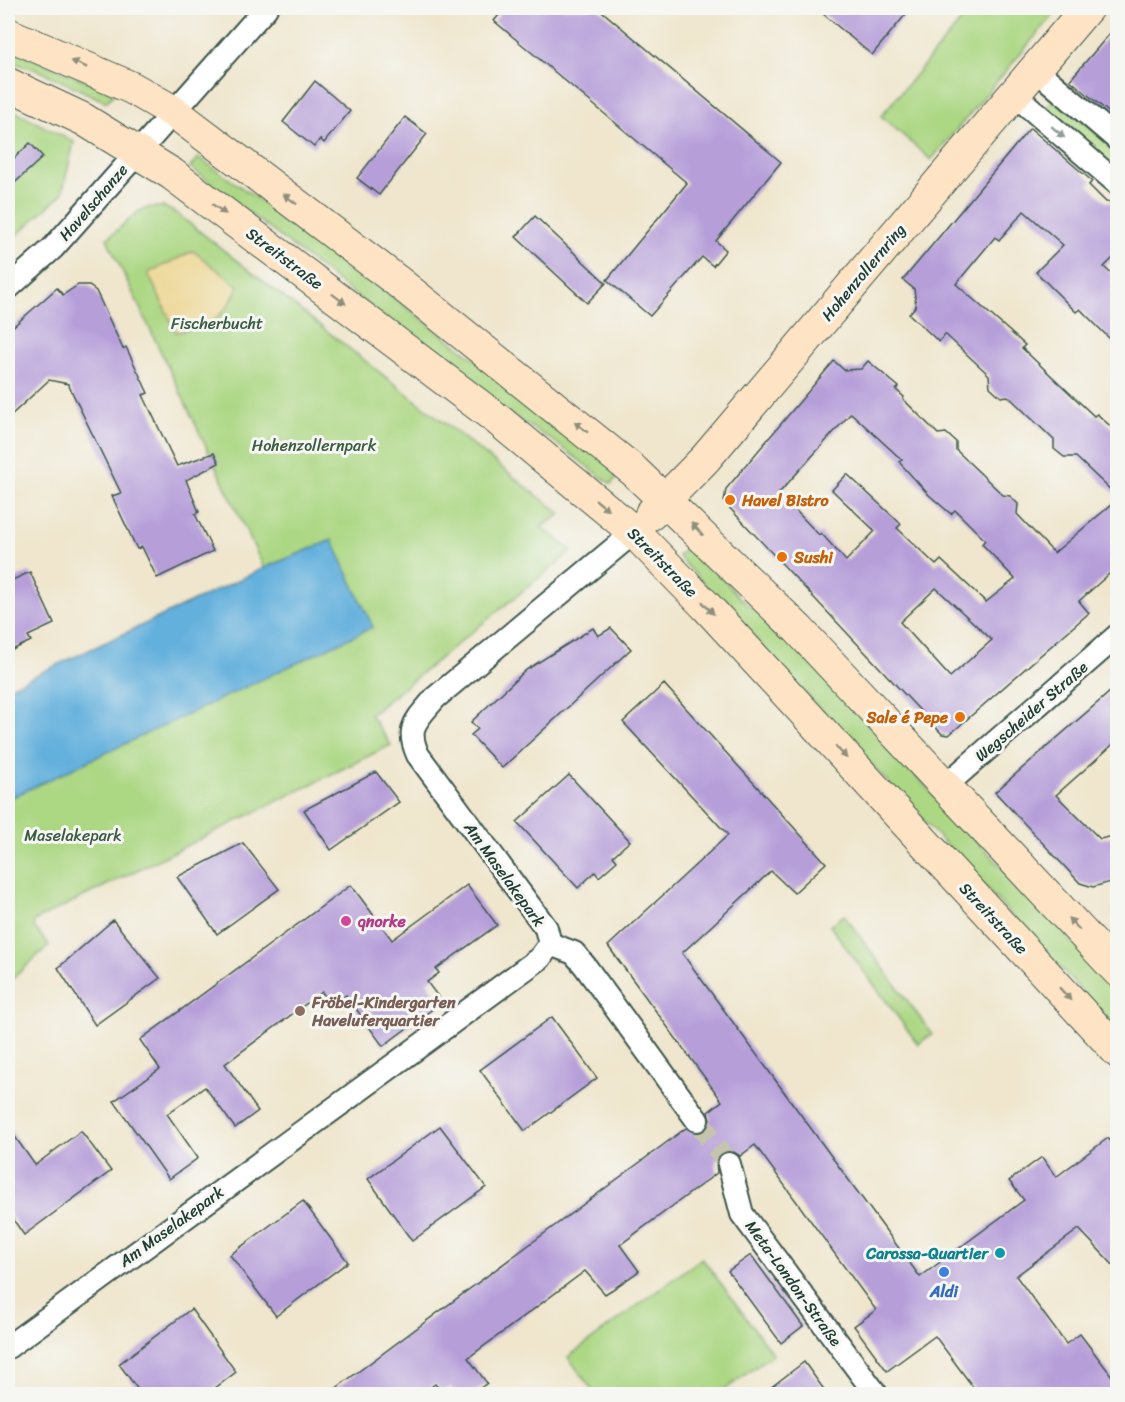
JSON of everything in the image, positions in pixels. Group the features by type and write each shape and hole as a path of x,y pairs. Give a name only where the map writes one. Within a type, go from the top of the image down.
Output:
{"main road":[{"name":"Hohenzollernring","path":"634,532 705,459 1087,8"},
{"path":"8,34 132,88 174,112 397,281 581,426 666,499 781,615 798,629 1116,967"},
{"name":"Streitstraße","path":"8,84 83,119 137,152 252,232 491,414 634,532 706,606 1118,1052"}],"street":[{"name":"Havelschanze","path":"8,288 53,248 266,8"},
{"path":"1035,69 1118,140"},
{"path":"1014,94 1118,184"},
{"name":"Am Maselakepark","path":"8,1347 540,958 550,944 546,928 418,755 410,739 414,725 435,698 634,532"},
{"name":"Wegscheider Straße","path":"945,786 1118,635"},
{"path":"550,944 574,953 585,966 697,1120"},
{"name":"Meta-London-Straße","path":"729,1164 742,1214 876,1395"}],"green space":[{"path":"972,8 1059,8 931,160 881,116"},
{"path":"8,48 115,93 106,102 38,70 8,61"},
{"path":"1055,99 1117,149 1117,172 1048,111 1047,107"},
{"path":"8,108 74,142 62,194 8,243"},
{"path":"199,158 320,242 623,471 611,484 552,440 502,409 190,167"},
{"name":"Hohenzollernpark","path":"151,207 164,207 176,213 561,514 541,527 572,551 370,715 391,745 34,921 34,927 49,945 8,983 8,799 372,627 332,540 264,568 107,239 139,211"},
{"path":"690,543 741,599 778,629 1117,990 1117,1029 678,556"},
{"path":"844,915 932,1034 918,1044 830,926"},
{"path":"702,1258 773,1354 719,1394 595,1394 568,1357"}],"sand":[{"path":"193,251 238,286 228,306 214,319 206,324 176,332 148,273"}],"water":[{"path":"332,540 373,627 8,799 8,688 264,568"}],"building":[{"path":"505,8 598,8 781,162 716,241 726,250 713,266 702,257 650,316 607,280 687,183 494,21"},
{"path":"816,8 911,8 872,55"},
{"path":"1118,24 1118,120 1070,80"},
{"path":"315,81 350,111 324,143 320,139 314,147 283,122"},
{"path":"405,117 427,134 379,195 357,178"},
{"path":"1030,128 1092,181 1089,185 1106,202 1118,203 1118,253 1104,267 1118,280 1118,347 1080,309 1076,312 1036,272 1063,245 1024,211 999,240 995,237 956,284 1025,345 1022,348 1094,416 1097,414 1118,433 1118,497 1076,457 1064,457 1054,449 1054,440 1008,396 1001,397 990,387 989,375 945,334 939,342 909,314 916,306 914,289 903,280"},
{"path":"30,143 43,157 8,189 8,164"},
{"path":"535,216 606,283 587,303 516,237"},
{"path":"78,285 88,285 96,291 123,349 126,347 148,393 143,395 177,466 214,453 219,463 186,480 199,512 195,514 213,551 157,578 142,547 137,549 112,496 121,493 68,384 49,380 8,418 8,331 57,288 63,295"},
{"path":"834,361 844,370 861,369 868,361 899,387 896,390 904,397 903,399 938,434 946,433 956,442 956,450 1003,495 1010,496 1018,504 1017,514 1054,553 1118,499 1118,566 1079,601 1089,613 949,735 942,734 724,502 726,489","holes":["851,413 902,460 899,462 929,495 951,514 955,510 985,540 982,544 1015,579 986,602 941,560 936,565 897,528 901,524 847,474 832,490 875,531 846,561 821,533 819,535 779,493","936,588 992,640 950,677 900,622"]},
{"path":"30,572 54,624 28,636 31,641 8,652 8,582"},
{"path":"593,628 598,636 611,628 631,649 502,768 471,735 478,729 471,722 526,670"},
{"path":"664,684 826,863 794,893 771,871 682,953 920,1277 1024,1200 1009,1181 1042,1157 1056,1177 1108,1138 1118,1151 1118,1270 1079,1229 1016,1276 1066,1344 1080,1334 1118,1384 1118,1395 979,1395 935,1336 887,1371 854,1326 876,1310 755,1145 740,1156 732,1151 720,1154 716,1161 717,1173 620,1245 639,1271 605,1294 585,1271 468,1358 487,1383 471,1395 456,1395 451,1387 442,1393 435,1384 420,1395 327,1395 686,1128 698,1133 705,1131 710,1119 708,1112 722,1101 608,946 728,835 623,722"},
{"path":"1118,685 1118,740 1056,795 1100,839 1118,835 1118,880 1093,887 1080,883 995,792"},
{"path":"376,772 399,802 331,850 304,810"},
{"path":"569,775 630,841 613,856 617,861 599,877 595,872 578,888 517,822"},
{"path":"243,843 279,889 217,934 177,877"},
{"path":"351,885 392,940 467,885 497,925 436,969 439,973 427,982 442,1002 383,1046 346,995 331,1005 322,992 225,1064 258,1111 235,1128 205,1087 167,1114 198,1158 169,1179 114,1101 160,1069 140,1040"},
{"path":"113,920 160,978 95,1025 58,968"},
{"path":"552,1017 597,1078 525,1131 480,1070"},
{"path":"440,1126 486,1187 412,1241 368,1179"},
{"path":"8,1127 35,1165 81,1131 111,1171 24,1235 8,1212"},
{"path":"303,1201 348,1262 276,1316 230,1255"},
{"path":"751,1255 803,1326 781,1343 728,1271"},
{"path":"191,1309 236,1372 206,1395 142,1395 119,1364"},
{"path":"804,1362 828,1395 761,1395"}],"tunnel":[{"path":"697,1120 729,1164"}],"place":[{"name":"Havel Bistro","path":"730,500"},
{"name":"Sushi","path":"782,557"},
{"name":"Sale é Pepe","path":"960,717"},
{"name":"qnorke","path":"346,921"},
{"name":"Fröbel-Kindergarten Haveluferquartier","path":"300,1011"},
{"name":"Carossa-Quartier","path":"1000,1253"},
{"name":"Aldi","path":"944,1272"}],"park label":[{"name":"Fischerbucht","path":"217,323"},
{"name":"Maselakepark","path":"73,835"}]}
